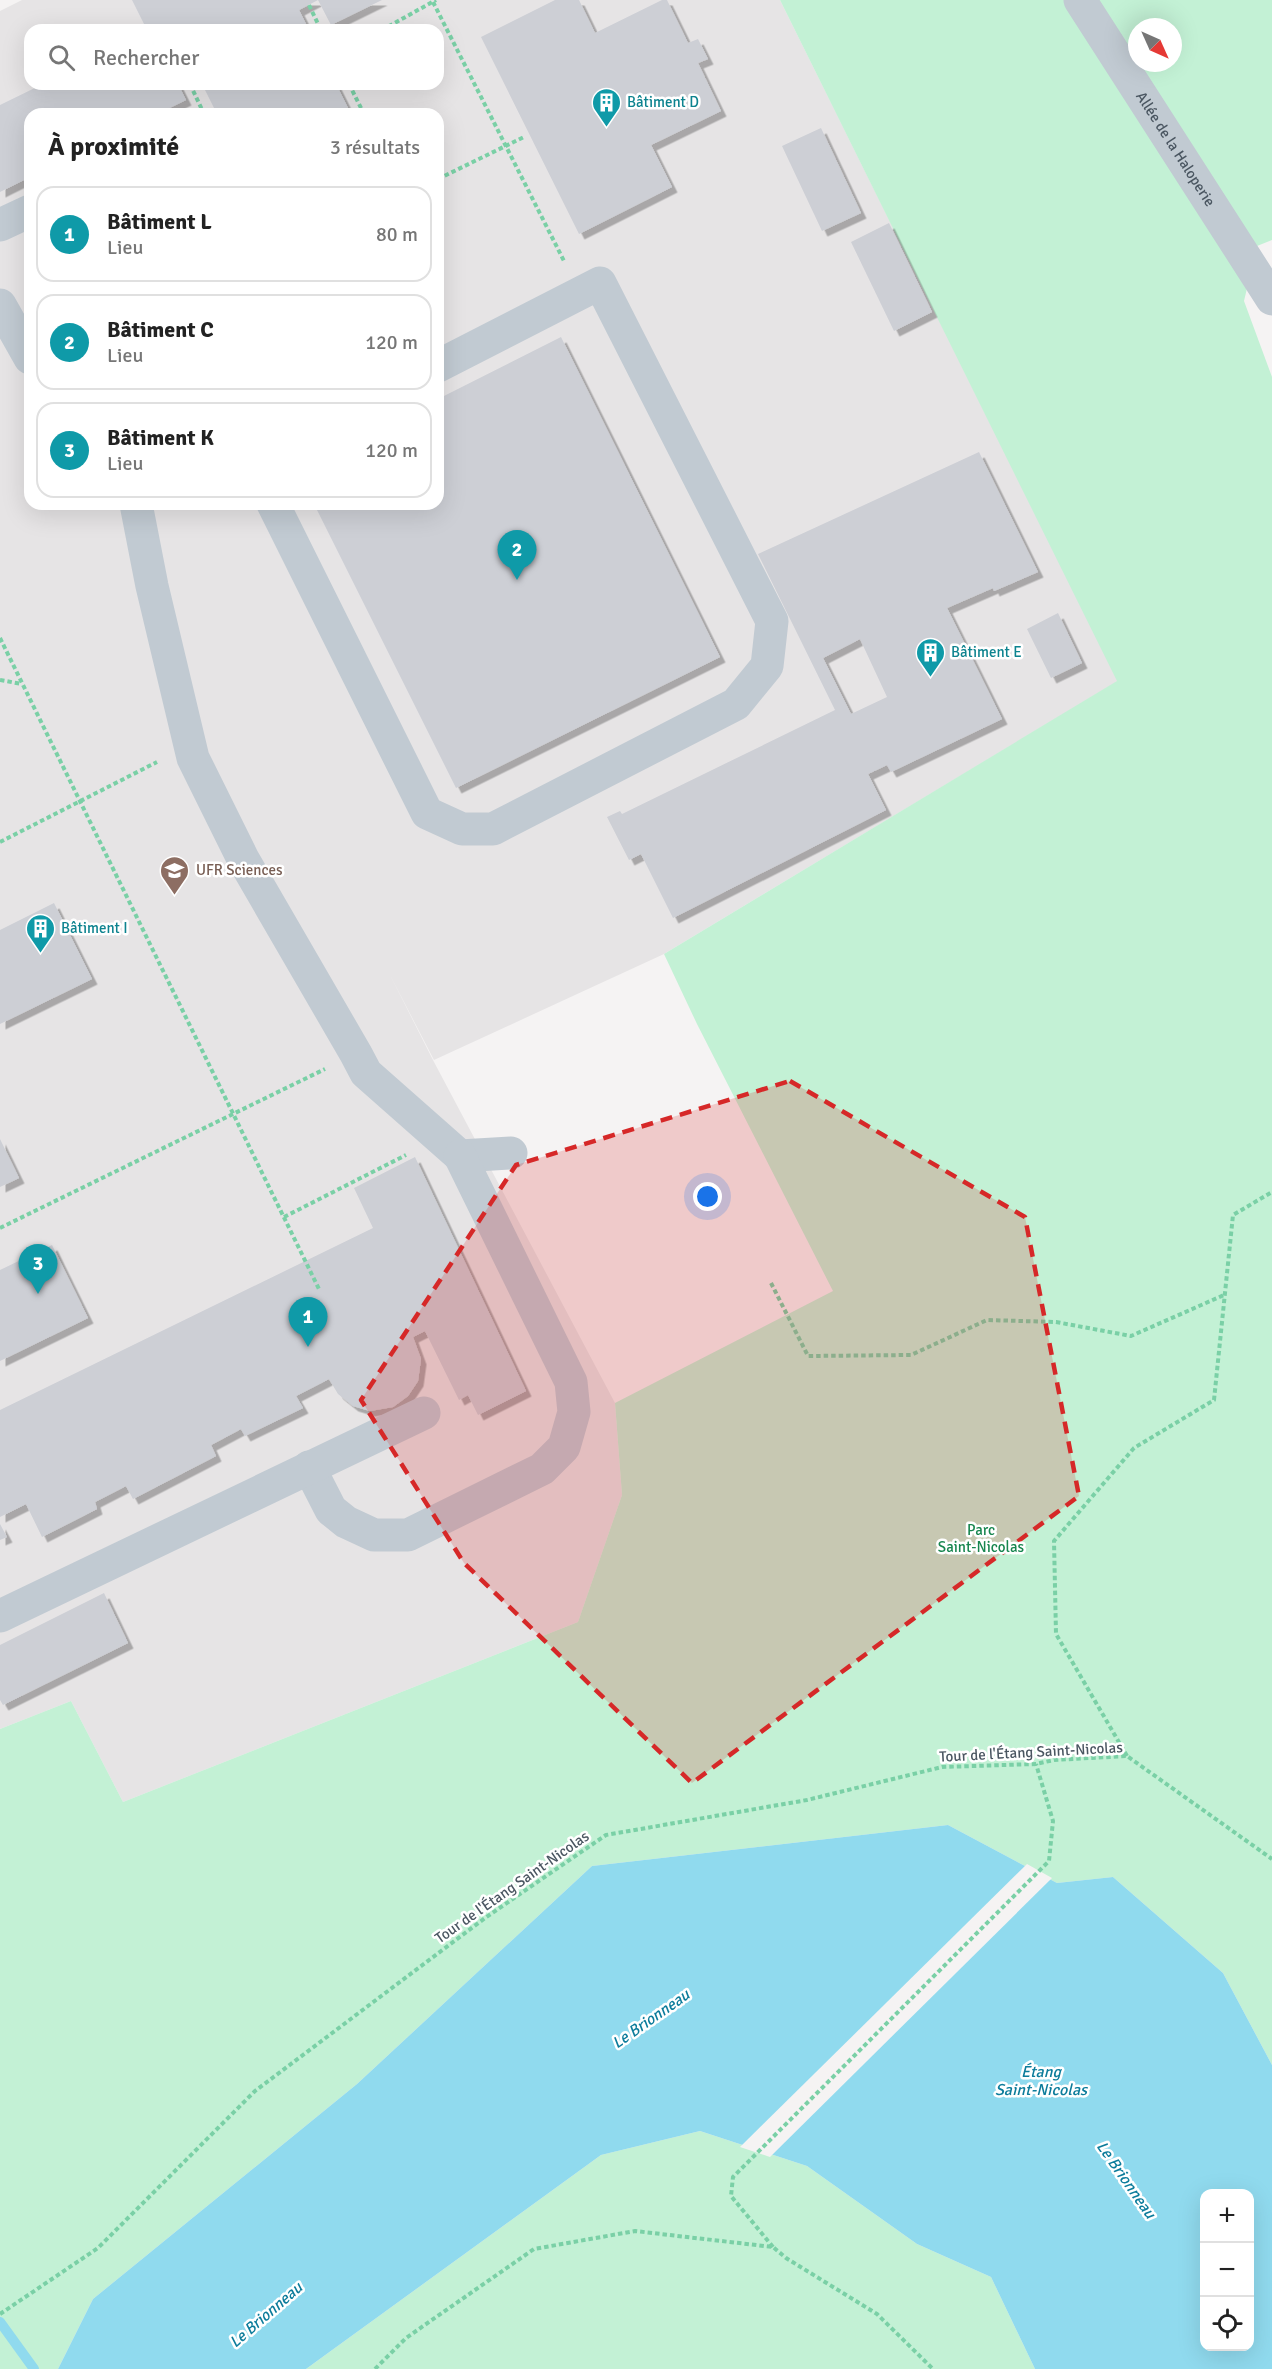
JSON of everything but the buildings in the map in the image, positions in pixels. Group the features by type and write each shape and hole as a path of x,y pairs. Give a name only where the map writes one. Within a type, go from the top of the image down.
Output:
{"street":[{"name":"Allée de la Haloperie","path":"1080,0 1272,299"},
{"path":"0,225 24,214"},
{"path":"276,510 427,813 462,829 493,830 736,704 767,666 772,621 600,284 444,363"},
{"path":"0,303 24,311"},
{"path":"0,303 24,347"},
{"path":"137,510 152,586 193,758 243,859 366,1073 460,1156 571,1382 574,1412 564,1447 542,1469 408,1535 374,1535 346,1522 331,1510 309,1467"},
{"path":"460,1156 510,1153"},
{"path":"0,1616 424,1413"}],"path":[{"path":"393,24 435,1 580,294"},
{"path":"309,5 318,24"},
{"path":"193,90 201,108"},
{"path":"352,90 361,108"},
{"path":"444,176 524,137"},
{"path":"0,638 318,1289"},
{"path":"0,680 23,684"},
{"path":"0,842 190,745"},
{"path":"0,1228 356,1054"},
{"path":"284,1217 409,1154"},
{"path":"1127,1756 1056,1634 1054,1541 1134,1448 1214,1400 1233,1215 1272,1192"},
{"path":"771,1283 808,1356 910,1355 987,1320 1056,1322 1131,1336 1224,1294"},
{"name":"Tour de l'Étang Saint-Nicolas","path":"0,2314 98,2248 255,2091 485,1918 606,1835 807,1800 942,1767 1036,1764 1054,1760 1127,1756 1272,1859"},
{"path":"933,2369 877,2314 786,2258 773,2247 731,2196 733,2177 1049,1861 1053,1821 1036,1764"},
{"path":"375,2369 406,2338 534,2249 635,2231 773,2247"}],"highlighted area":[{"path":"790,1081 1025,1217 1079,1496 692,1783 464,1563 361,1400 516,1165"}],"shaded area":[{"path":"22,0 780,0 1118,681 664,954 434,1060 389,973 434,1062 615,1403 622,1495 578,1622 123,1802 71,1701 0,1729 0,11"}],"green space":[{"name":"Parc Saint-Nicolas","path":"780,0 1272,0 1272,240 1257,246 1244,301 1272,377 1272,2065 1223,1973 1113,1877 1057,1883 948,1825 592,1866 357,2084 93,2299 58,2369 0,2369 0,1729 71,1701 123,1802 578,1622 622,1495 615,1403 833,1291 697,1024 664,954 1117,681"},
{"path":"700,2131 807,2166 917,2244 991,2277 1035,2369 306,2369 601,2155"}],"water":[{"name":"Étang Saint-Nicolas","path":"948,1825 1057,1883 1113,1877 1223,1973 1272,2065 1272,2369 1035,2369 991,2277 917,2244 807,2166 700,2131 601,2155 306,2369 58,2369 93,2299 357,2084 592,1866"}],"pier":[{"path":"1027,1864 1052,1878 770,2157 740,2147"}],"waterway":[{"path":"0,2322 34,2369"}],"place":[{"name":"Bâtiment D","path":"606,128"},
{"name":"Bâtiment C","path":"517,580"},
{"name":"Bâtiment E","path":"930,678"},
{"name":"UFR Sciences","path":"175,896"},
{"name":"Bâtiment I","path":"40,954"},
{"name":"Bâtiment K","path":"38,1294"},
{"name":"Bâtiment L","path":"308,1347"}],"water label":[{"name":"Le Brionneau","path":"651,2019"},
{"name":"Le Brionneau","path":"1126,2180"},
{"name":"Le Brionneau","path":"266,2315"}]}
